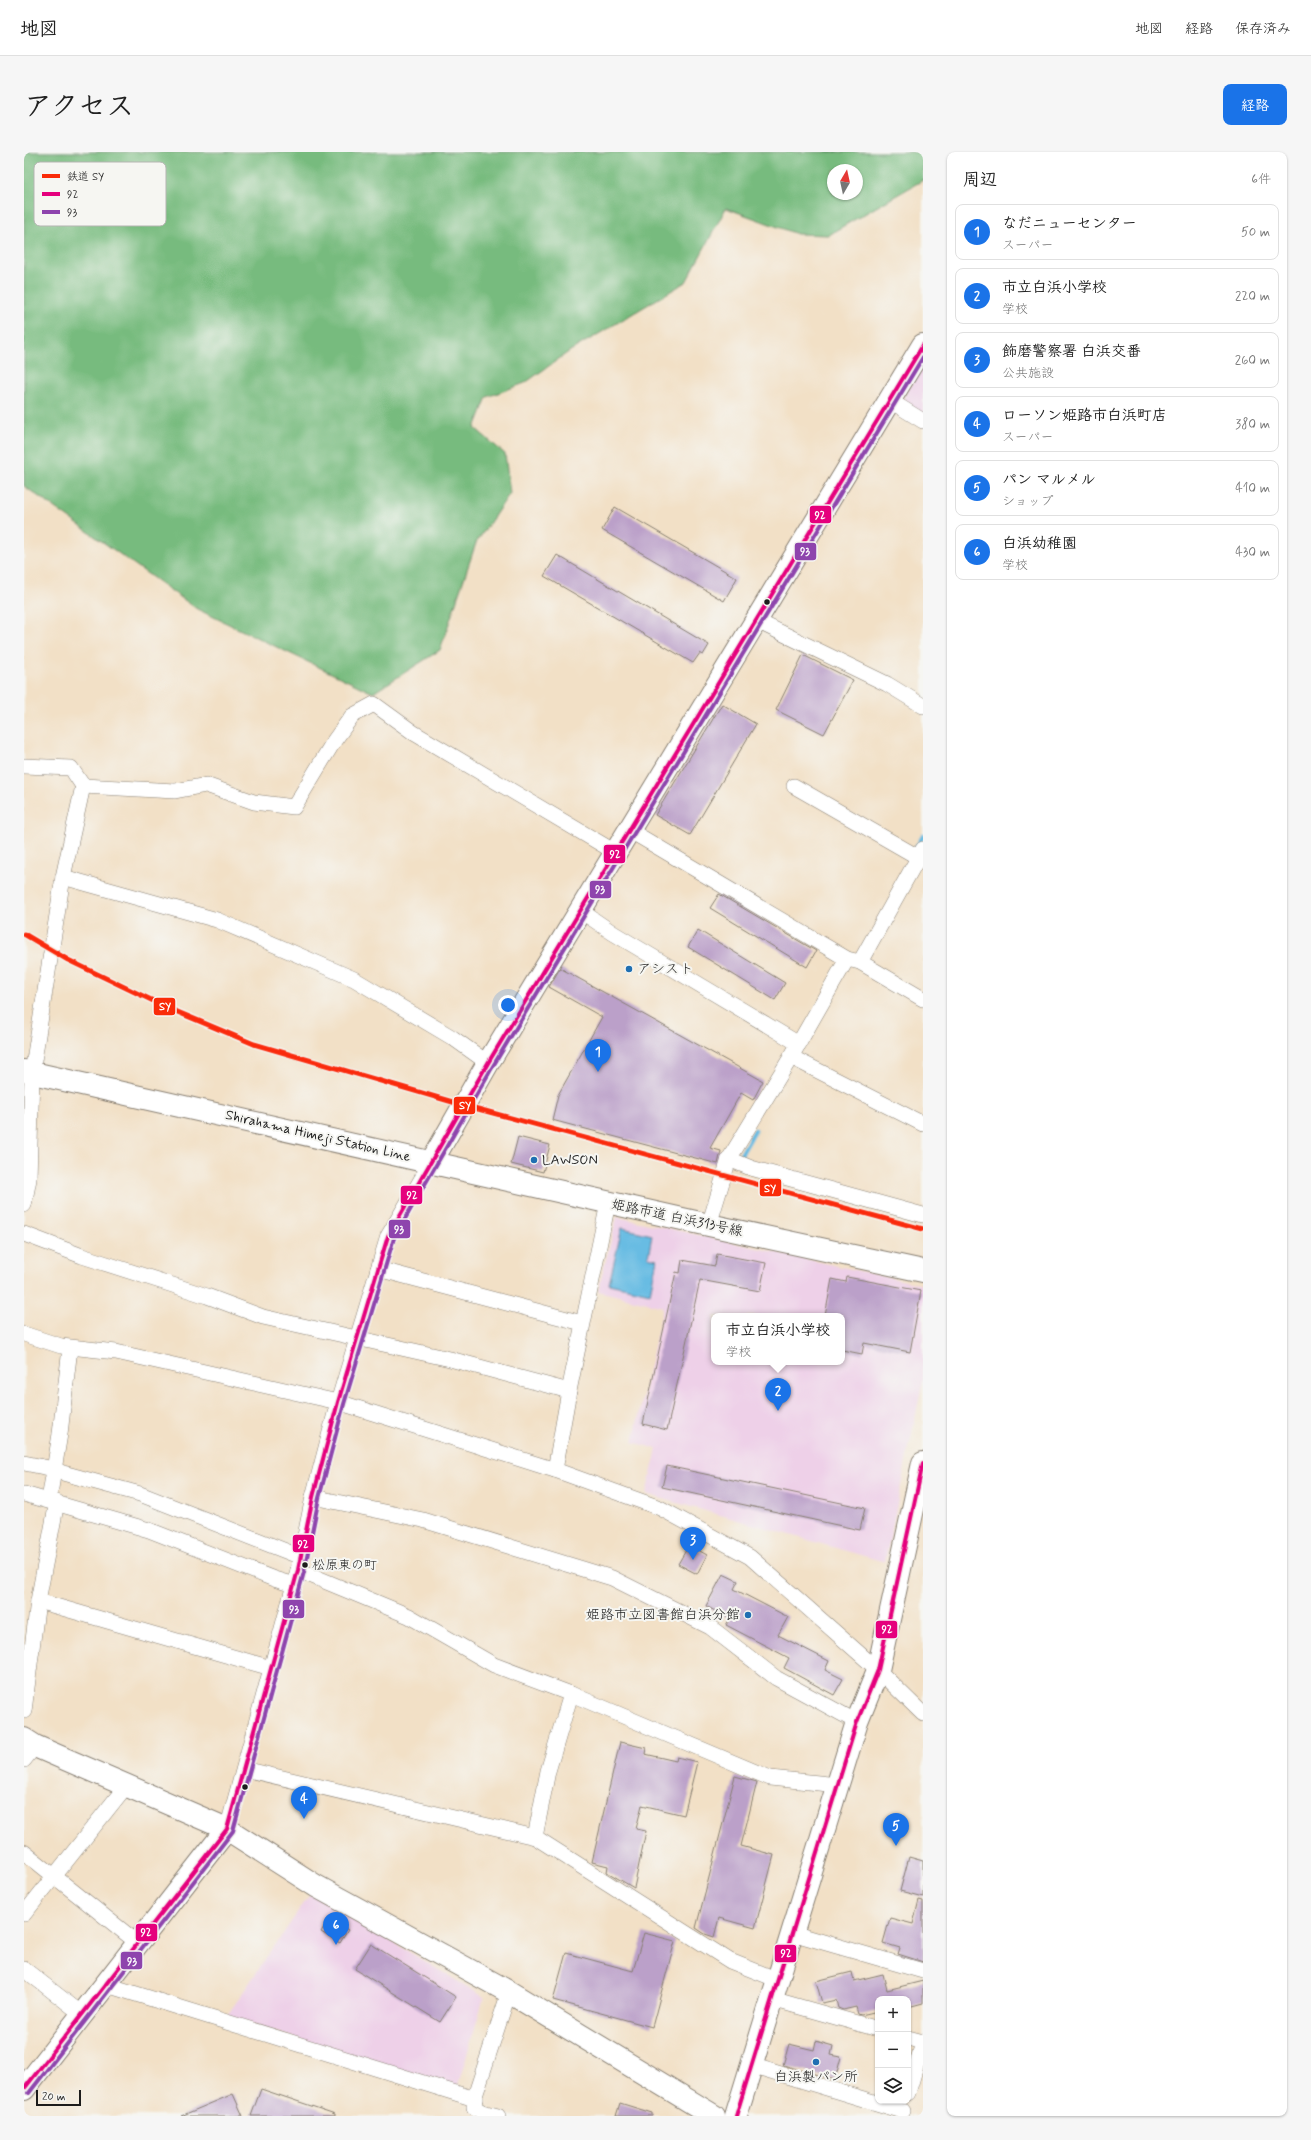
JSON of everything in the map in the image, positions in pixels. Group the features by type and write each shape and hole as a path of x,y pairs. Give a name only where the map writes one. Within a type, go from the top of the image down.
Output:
{"street":[{"path":"24,2089 107,1985 227,1829 300,1563 313,1497 338,1402 388,1236 488,1063 923,345"},
{"path":"889,400 923,420"},
{"path":"757,621 887,684 923,706"},
{"path":"83,786 175,791 206,785 254,802 294,808 334,741 352,716 374,704 414,733 615,852"},
{"path":"24,766 71,768 83,786 63,877 28,1072 29,1179 24,1205"},
{"path":"709,1225 729,1159 795,1050 922,855 794,786"},
{"path":"629,830 923,999"},
{"path":"63,877 217,920 354,979 453,1038 488,1063"},
{"path":"581,911 795,1050 923,1124"},
{"name":"Shirahama Himeji Station Line","path":"28,1072 432,1161"},
{"path":"729,1159 751,1168 923,1215"},
{"name":"姫路市道 白浜313号線","path":"432,1161 608,1203 923,1271"},
{"path":"556,1470 582,1323 608,1203"},
{"path":"24,1234 82,1256 207,1296 263,1317 450,1359 569,1391"},
{"path":"378,1269 582,1323"},
{"path":"24,1334 70,1348 116,1352 338,1402 556,1470 660,1508 750,1557 878,1670 923,1714"},
{"path":"24,1711 53,1501 54,1469 70,1348"},
{"path":"24,1463 54,1469 63,1474 140,1494 300,1563 408,1616 494,1665 571,1694 770,1778 838,1785"},
{"path":"736,2116 858,1722 878,1670 922,1472"},
{"path":"24,1494 53,1501 149,1530 274,1580 294,1585"},
{"path":"313,1497 423,1520 612,1578 710,1626 776,1678 858,1722"},
{"path":"38,1602 270,1668"},
{"path":"535,1837 548,1771 571,1694"},
{"path":"28,1748 127,1785 227,1829 316,1886 509,1992 714,2116"},
{"path":"244,1769 535,1837 775,1990 875,2028"},
{"path":"24,1914 127,1785"},
{"path":"24,1852 55,1875 139,1944"},
{"path":"792,1933 923,1971"},
{"path":"24,1969 82,2015"},
{"path":"107,1985 475,2099"},
{"path":"498,2116 482,2112 474,2107 475,2099 509,1992"},
{"path":"911,2039 923,2043 911,2083"},
{"path":"751,2065 903,2109"}],"shaded area":[{"path":"923,364 923,415 903,404 904,396"},
{"path":"617,1217 923,1285 923,1380 885,1562 646,1494 657,1449 633,1442 663,1307 598,1291"},
{"path":"311,1893 484,1997 457,2088 226,2017"}],"green space":[{"path":"24,152 923,152 923,180 828,235 797,234 726,208 686,282 570,351 525,383 487,397 475,428 505,454 510,493 476,543 440,650 373,693 197,609 24,486"}],"water":[{"path":"622,1228 652,1235 648,1257 657,1259 650,1293 609,1284"}],"building":[{"path":"615,507 737,578 724,601 602,530"},
{"path":"557,555 709,645 703,655 700,653 693,663 544,576"},
{"path":"803,655 853,680 824,734 776,710"},
{"path":"722,704 756,724 690,835 655,815"},
{"path":"719,894 816,951 807,967 710,908"},
{"path":"698,930 785,983 775,1000 688,947"},
{"path":"560,968 763,1081 753,1100 741,1093 710,1148 721,1151 718,1164 552,1120 558,1095 602,1017 549,987"},
{"path":"518,1137 550,1145 543,1172 511,1164"},
{"path":"717,1254 766,1263 760,1291 700,1280 667,1430 643,1424 676,1272 680,1273 682,1260 715,1266"},
{"path":"847,1277 921,1291 910,1352 864,1343 862,1354 845,1351 845,1313 826,1313 832,1279 846,1282"},
{"path":"667,1466 865,1508 860,1530 662,1487"},
{"path":"689,1545 707,1555 697,1574 678,1564"},
{"path":"723,1574 738,1581 734,1589 788,1617 778,1635 829,1661 825,1670 843,1679 834,1695 784,1668 789,1658 726,1625 730,1619 706,1606"},
{"path":"620,1742 646,1748 645,1754 676,1761 677,1757 697,1762 684,1815 642,1805 636,1829 646,1831 634,1888 607,1872 608,1866 592,1862"},
{"path":"735,1776 757,1782 741,1846 774,1855 755,1928 719,1918 714,1937 705,1934 696,1928"},
{"path":"909,1857 923,1861 923,1897 900,1891"},
{"path":"919,1900 923,1901 923,1962 898,1954 900,1948 883,1943 890,1918 913,1924"},
{"path":"329,1918 348,1930 340,1943 321,1932"},
{"path":"644,1933 675,1941 652,2027 553,2000 566,1953 633,1971"},
{"path":"371,1944 456,1997 440,2022 355,1969"},
{"path":"852,1972 854,1981 883,1974 887,1990 923,1981 923,2003 911,2006 911,1996 875,1996 875,2012 861,2015 858,2014 856,2007 843,2010 838,2008 836,2000 822,2003 816,1981"},
{"path":"816,2041 833,2046 831,2055 841,2057 835,2080 783,2065 789,2044 814,2050"},
{"path":"261,2089 335,2114 335,2116 251,2116"},
{"path":"233,2094 243,2116 181,2116"},
{"path":"620,2103 652,2113 652,2116 616,2116"}],"waterway":[{"path":"917,847 923,836"},
{"path":"739,1158 755,1130"}],"rail line":[{"name":"SY","path":"24,934 68,960 168,1008 254,1044 463,1105 923,1229"}],"transit line":[{"name":"92","path":"24,2089 227,1829 298,1570 313,1497 338,1402 388,1236 488,1063 923,345"},
{"name":"93","path":"29,2093 233,1831 304,1572 319,1498 344,1404 394,1238 493,1066 923,357"},
{"name":"92","path":"736,2116 857,1722 878,1670 923,1463"}],"place":[{"name":"アシスト","path":"629,969"},
{"name":"なだニューセンター","path":"598,1072"},
{"name":"LAWSON","path":"534,1160"},
{"name":"市立白浜小学校","path":"778,1411"},
{"name":"飾磨警察署 白浜交番","path":"693,1560"},
{"name":"松原東の町","path":"305,1565"},
{"name":"姫路市立図書館白浜分館","path":"748,1615"},
{"name":"ローソン姫路市白浜町店","path":"304,1819"},
{"name":"パン マルメル","path":"896,1846"},
{"name":"白浜幼稚園","path":"336,1945"},
{"name":"白浜製パン所","path":"816,2062"}]}
